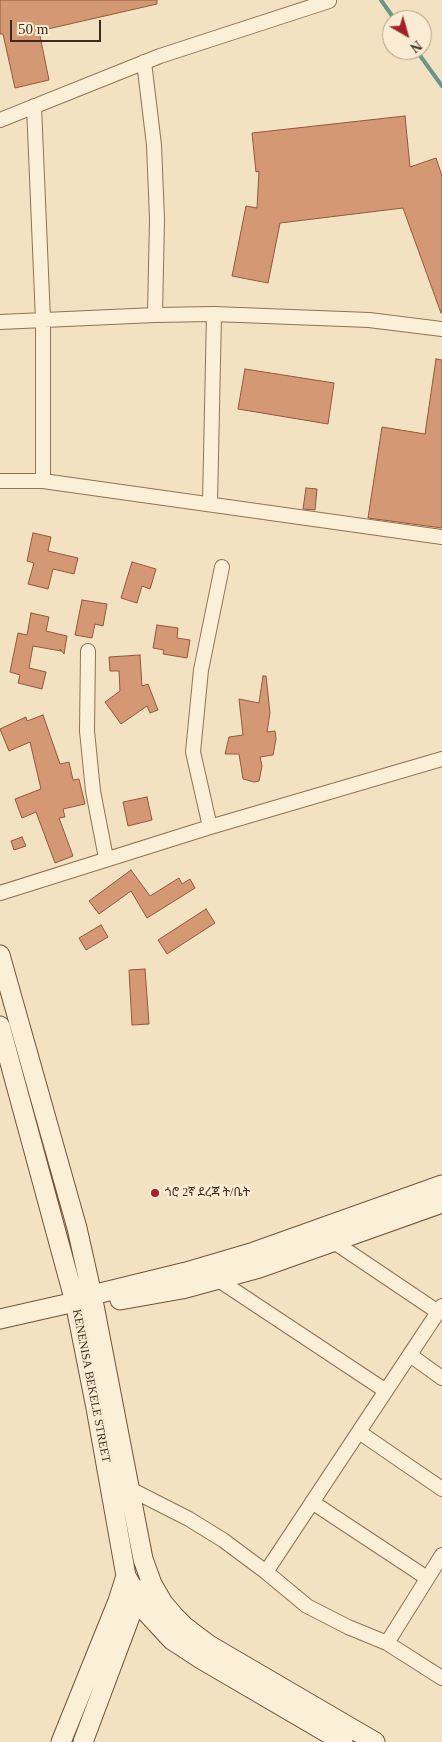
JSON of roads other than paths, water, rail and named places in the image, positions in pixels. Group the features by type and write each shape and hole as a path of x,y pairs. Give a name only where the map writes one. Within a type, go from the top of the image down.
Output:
{"main road":[{"name":"KENENISA BEKELE STREET","path":"0,954 77,1228 96,1408 126,1576 118,1601 60,1742"},
{"name":"KENENISA BEKELE STREET","path":"0,1030 86,1301"},
{"path":"0,1319 86,1301 254,1252 442,1185"},
{"path":"86,1301 182,1289 259,1268 442,1203"},
{"path":"86,1301 130,1489 143,1559 152,1584 163,1604 184,1626 209,1645 365,1739"},
{"path":"83,1742 138,1598 143,1574 143,1559"},
{"path":"126,1576 153,1620 172,1640 343,1742"}],"street":[{"path":"0,120 144,62 329,1"},
{"path":"144,62 154,145 157,219 156,314"},
{"path":"34,106 43,320 43,481"},
{"path":"0,322 156,314 214,314 369,320 442,328"},
{"path":"210,503 214,314"},
{"path":"0,481 43,481 442,537"},
{"path":"210,827 193,752 201,670 222,567"},
{"path":"88,651 88,731 94,791 106,858"},
{"path":"0,893 106,858 442,759"},
{"path":"266,1572 440,1309 334,1242"},
{"path":"217,1279 386,1391"},
{"path":"410,1355 442,1378"},
{"path":"359,1432 442,1489"},
{"path":"130,1489 189,1519 223,1540 307,1606 387,1644 442,1678"},
{"path":"312,1502 437,1568 387,1644"}],"waterway":[{"path":"381,0 388,10"},
{"path":"423,60 442,86"}],"place":[{"name":"ጎሮ 2ኛ ደረጃ ት/ቤት","path":"155,1193"}]}
